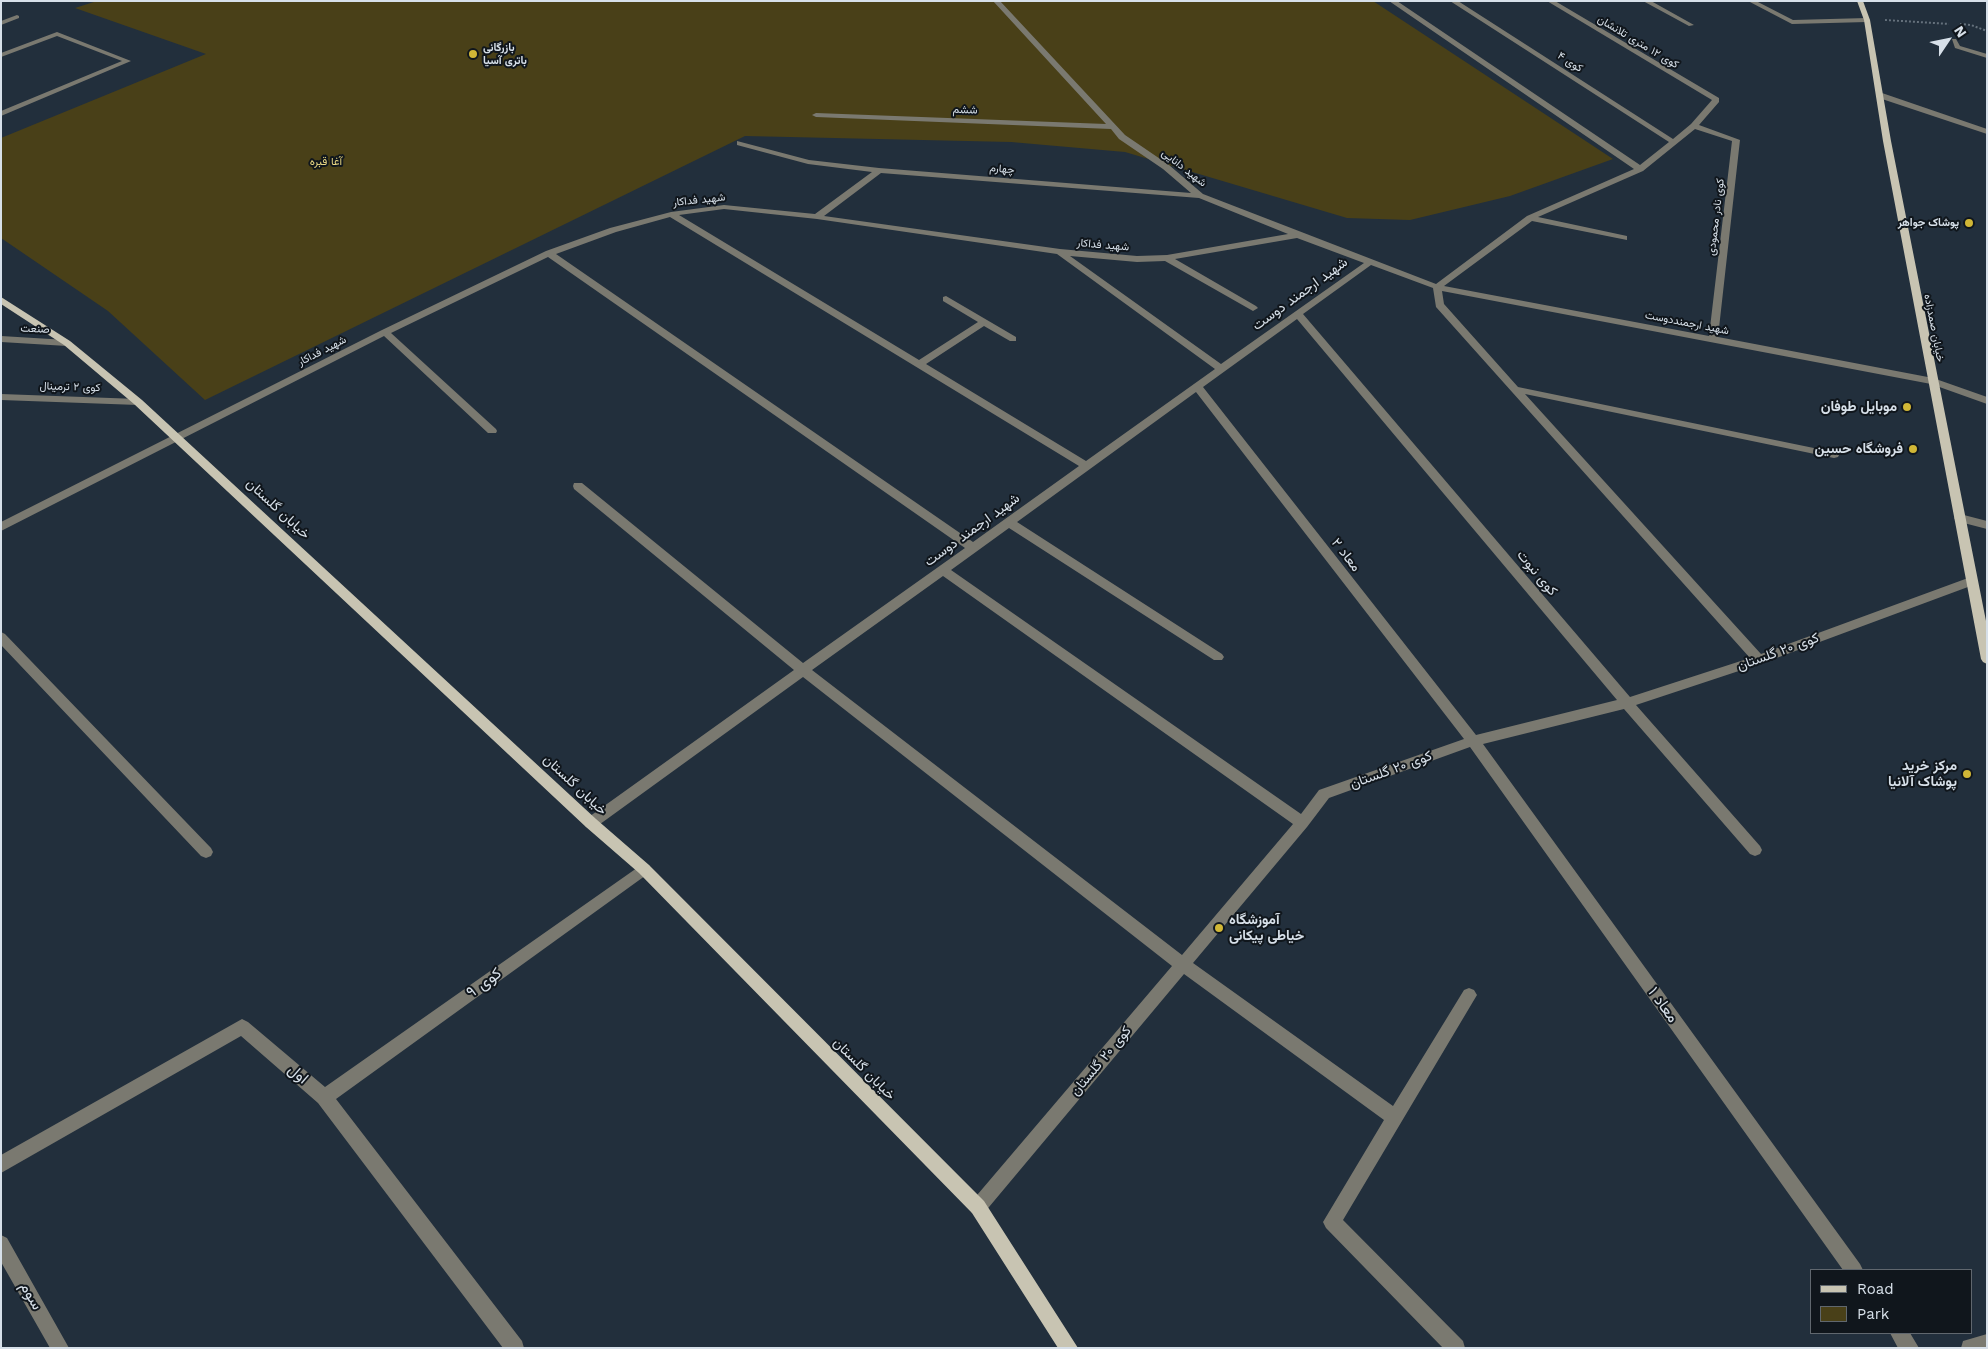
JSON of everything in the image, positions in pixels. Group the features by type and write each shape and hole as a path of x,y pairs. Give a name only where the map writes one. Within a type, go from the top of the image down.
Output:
{"main road":[{"name":"خیابان صمدزاده","path":"1860,1 1867,20 1879,95 1987,659"},
{"name":"خیابان گلستان","path":"1,300 67,343 138,402 591,823 644,868 978,1207 1070,1348"}],"street":[{"name":"شهید دانایی","path":"996,1 1122,137 1166,168 1200,196 1437,287"},
{"path":"1392,1 1640,169"},
{"name":"کوی ۴","path":"1453,1 1675,143"},
{"name":"کوی ۱۲ متری تلانشان","path":"1550,1 1716,100 1694,126"},
{"path":"1646,1 1691,25"},
{"path":"1751,1 1792,22 1867,20"},
{"path":"1,23 17,17"},
{"path":"1,55 57,34 128,61 1,114"},
{"path":"1954,40 1958,47 1987,56"},
{"path":"1879,95 1987,132"},
{"name":"ششم","path":"816,115 1114,128"},
{"path":"1694,126 1640,169 1530,218 1437,287 1439,305 1759,660"},
{"name":"کوی نادر محمودی","path":"1694,126 1736,140 1713,340"},
{"name":"چهارم","path":"740,144 808,162 880,170 1200,196"},
{"path":"817,217 880,170"},
{"name":"شهید فداکار","path":"1,527 385,332 548,253 613,230 671,214 724,207 817,217 1060,252 1137,259 1167,258 1298,235"},
{"path":"671,214 1087,466"},
{"path":"1530,218 1624,238"},
{"path":"1060,252 1221,369"},
{"path":"548,253 973,548"},
{"path":"1167,258 1253,308"},
{"name":"شهید ارجمند دوست","path":"591,823 1370,262"},
{"name":"شهید ارجمنددوست","path":"1437,287 1933,381 1987,402"},
{"path":"946,300 1013,339"},
{"name":"کوی نبوت","path":"1298,314 1755,850"},
{"path":"919,364 984,322"},
{"path":"385,332 492,431"},
{"name":"صنعت","path":"1,339 67,343"},
{"name":"معاد ۲","path":"1197,387 1473,741"},
{"path":"1515,388 1834,455"},
{"name":"کوی ۲ ترمینال","path":"1,397 138,402"},
{"path":"578,486 804,670 1182,964 1395,1118"},
{"path":"1960,518 1987,525"},
{"path":"1009,522 1218,657"},
{"path":"942,570 1302,823"},
{"name":"کوی ۲۰ گلستان","path":"978,1207 1302,823 1324,794 1473,741 1536,728 1628,703 1759,660 1972,581"},
{"path":"1,637 206,852"},
{"name":"معاد ۱","path":"1473,741 1853,1269"},
{"name":"کوی ۹","path":"324,1097 644,868"},
{"path":"1456,1348 1332,1222 1468,995"},
{"name":"اول","path":"1,1164 242,1027 324,1097 515,1348"},
{"name":"سوم","path":"1,1244 60,1348"},
{"path":"1900,1334 1910,1348"},
{"path":"1970,1348 1987,1342"}],"path":[{"path":"1867,20 1971,25 1987,31"}],"green space":[{"name":"آغا قبره","path":"97,1 1373,1 1613,159 1510,196 1410,220 1347,218 1125,152 1011,142 745,136 205,400 108,311 1,238 1,138 206,54 75,8"}],"place":[{"name":"بازرگانی باتری آسیا","path":"473,54"},
{"name":"پوشاک جواهر","path":"1969,223"},
{"name":"موبایل طوفان","path":"1907,407"},
{"name":"فروشگاه حسین","path":"1913,449"},
{"name":"مرکز خرید پوشاک آلانیا","path":"1967,774"},
{"name":"آموزشگاه خیاطی پیکانی","path":"1219,928"}]}
